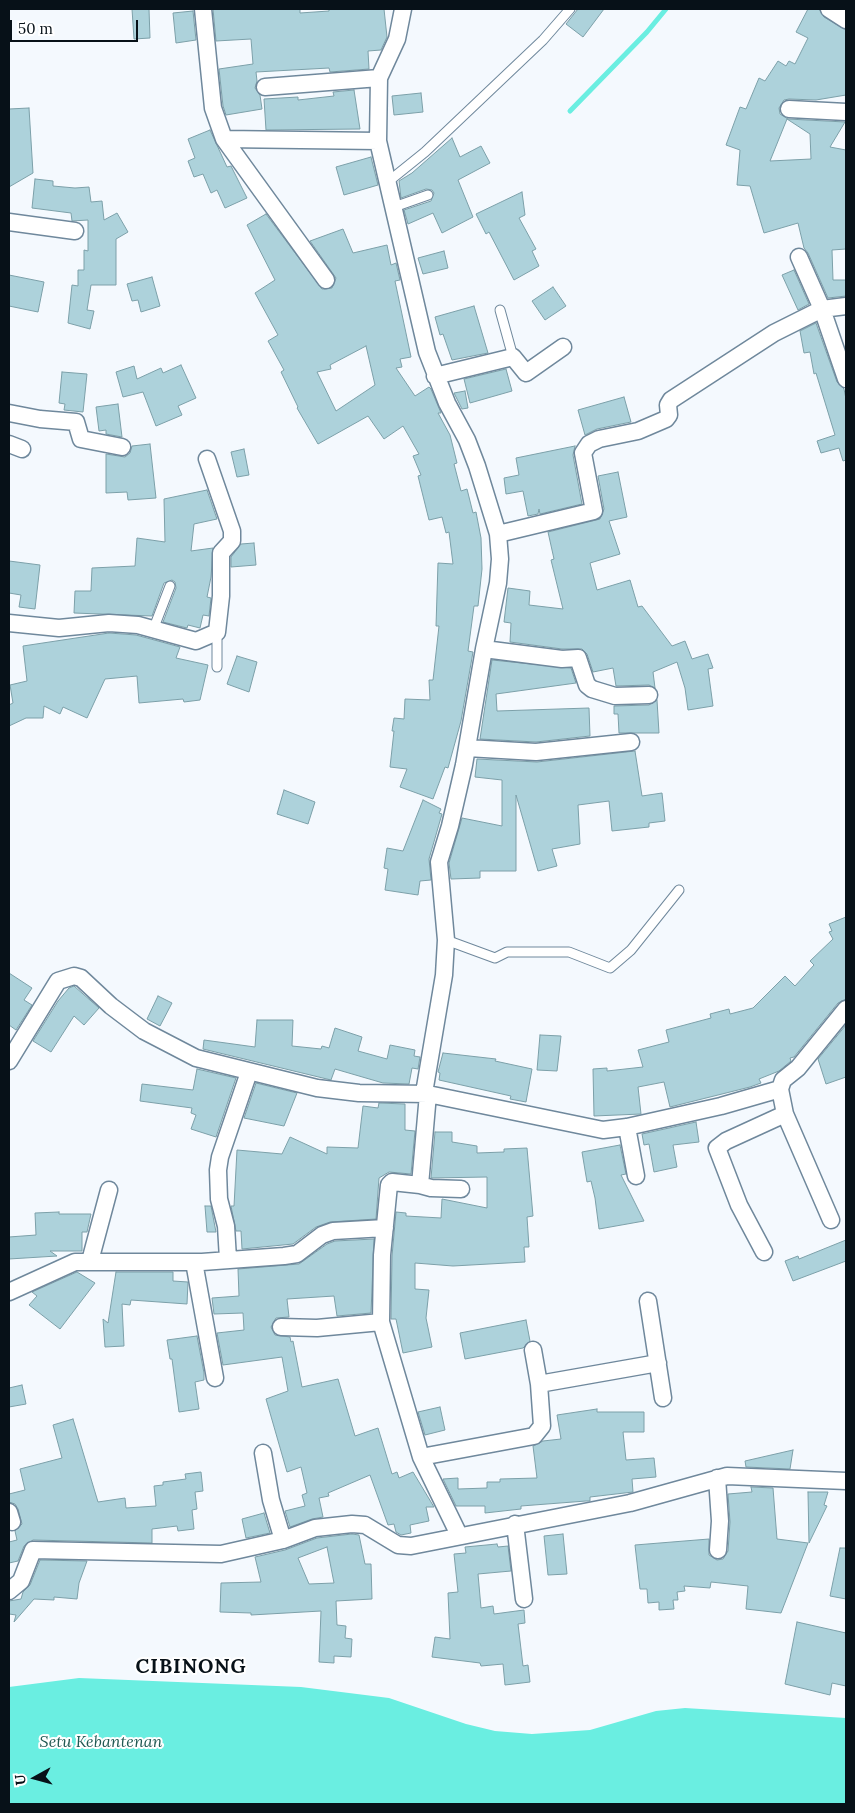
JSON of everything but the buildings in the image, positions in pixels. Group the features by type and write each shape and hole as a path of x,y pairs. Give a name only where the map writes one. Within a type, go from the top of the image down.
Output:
{"street":[{"path":"203,9 213,108 224,140 326,280"},
{"path":"404,9 397,39 379,78 378,141 435,376 446,403 467,440 498,534 500,558 498,583 466,748 450,826 439,862 446,934 444,976 431,1047 420,1185"},
{"path":"829,9 846,20"},
{"path":"265,87 379,78"},
{"path":"789,109 846,112"},
{"path":"224,140 378,141"},
{"path":"9,222 75,230"},
{"path":"799,257 822,309 846,378"},
{"path":"498,534 594,511 583,453 586,447 599,439 641,429 668,418 668,405 671,400 774,333 822,309 846,306"},
{"path":"435,376 513,357 526,374 563,347"},
{"path":"9,412 40,419 76,422 82,439 122,447"},
{"path":"9,623 59,628 108,623 138,625 196,641 217,632 222,596 221,553 232,542 232,531 207,459"},
{"path":"484,649 562,658 578,658 587,685 592,689 615,696 649,694"},
{"path":"466,748 536,752 631,742"},
{"path":"9,1061 58,981 74,976 81,978 111,1006 144,1031 196,1058 325,1089 359,1093 426,1094 535,1114 603,1130 627,1127 721,1106 780,1089"},
{"path":"831,1220 785,1114 780,1089 783,1080 798,1068 846,1009"},
{"path":"228,1259 226,1226 219,1198 218,1170 220,1157 249,1072"},
{"path":"764,1252 739,1204 717,1148 726,1141 785,1114"},
{"path":"627,1127 636,1176"},
{"path":"459,1535 421,1457 381,1322 384,1228 389,1185 392,1182 430,1188 461,1189"},
{"path":"90,1261 110,1190"},
{"path":"9,1292 69,1263 90,1261 194,1262 297,1254 322,1235 333,1231 384,1228"},
{"path":"194,1262 215,1378"},
{"path":"648,1302 663,1398"},
{"path":"281,1327 317,1328 381,1322"},
{"path":"421,1457 534,1436 542,1426 540,1384 532,1350"},
{"path":"540,1384 658,1363"},
{"path":"263,1453 270,1500 283,1540"},
{"path":"9,1591 21,1580 34,1550 221,1554 283,1540 315,1528 352,1524 365,1525 398,1545 420,1545 459,1535 630,1503 727,1476 846,1481"},
{"path":"717,1478 720,1521 718,1550"},
{"path":"516,1524 524,1599"}],"lane":[{"path":"389,181 424,152 543,40 570,9"},
{"path":"394,207 428,195"},
{"path":"500,310 513,357"},
{"path":"153,630 170,586"},
{"path":"216,667 217,632"},
{"path":"446,934 495,958 507,952 569,952 610,968 631,950 679,890"}],"water":[{"name":"Setu Kebantenan","path":"79,1678 301,1687 389,1698 466,1724 495,1731 532,1734 590,1730 656,1711 685,1708 846,1718 846,1804 9,1804 9,1687"}],"waterway":[{"path":"570,111 647,32 666,9"}],"district":[{"name":"CIBINONG","path":"191,1667"}]}
